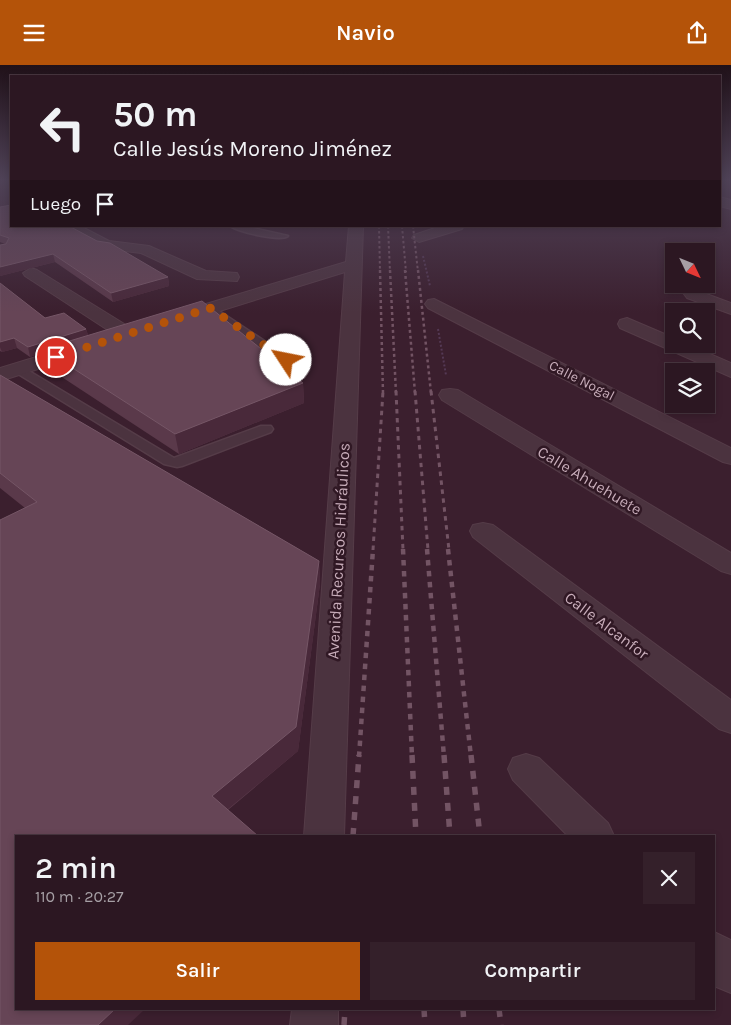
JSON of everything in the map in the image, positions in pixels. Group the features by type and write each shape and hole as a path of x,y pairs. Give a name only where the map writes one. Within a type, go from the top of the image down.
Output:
{"street":[{"name":"Avenida Recursos Hidráulicos","path":"324,835 356,227"},
{"path":"419,238 454,227"},
{"path":"78,230 105,245 144,249 203,276 231,277"},
{"path":"132,231 231,277 266,291"},
{"path":"0,375 353,265"},
{"path":"31,273 127,334"},
{"path":"693,294 731,309"},
{"name":"Calle Nogal","path":"434,304 731,457"},
{"path":"627,324 731,371"},
{"name":"Calle Ahuehuete","path":"450,395 731,565"},
{"name":"Calle Alcanfor","path":"483,531 731,719"},
{"path":"526,769 593,835"},
{"path":"715,955 731,971"},
{"path":"314,1025 315,1010"}],"lane":[{"path":"237,227 254,232 284,236"},
{"path":"210,308 286,360"},
{"path":"20,369 169,461 177,463 266,429"}],"building":[{"path":"0,223 10,223 10,227 71,227 97,241 110,243 168,277 111,293 53,254 0,267 0,245 6,244 9,238 0,235"},
{"path":"0,283 45,318 64,313 86,329 28,347 14,338 0,342"},
{"path":"202,301 303,383 175,434 43,349"},
{"path":"0,375 319,561 296,727 212,796 257,835 15,835 15,1010 114,1010 98,1025 0,1025 0,520 37,502 0,473"}],"railway":[{"path":"379,227 380,272"},
{"path":"388,227 390,272"},
{"path":"402,227 406,272"},
{"path":"413,227 418,272"},
{"path":"380,270 383,392"},
{"path":"390,270 396,393"},
{"path":"405,270 415,393"},
{"path":"418,270 431,393"},
{"path":"396,391 403,550"},
{"path":"415,391 428,550"},
{"path":"431,391 449,550"},
{"path":"373,550 383,392"},
{"path":"359,757 373,549"},
{"path":"403,549 412,757"},
{"path":"427,549 444,757"},
{"path":"448,549 471,757"},
{"path":"353,835 359,755"},
{"path":"412,755 416,835"},
{"path":"444,755 450,835"},
{"path":"471,755 480,835"},
{"path":"344,1025 345,1010"},
{"path":"424,1010 425,1025"},
{"path":"463,1010 464,1025"},
{"path":"499,1010 501,1025"}],"route":[{"path":"56,357 210,308 286,360"}]}
